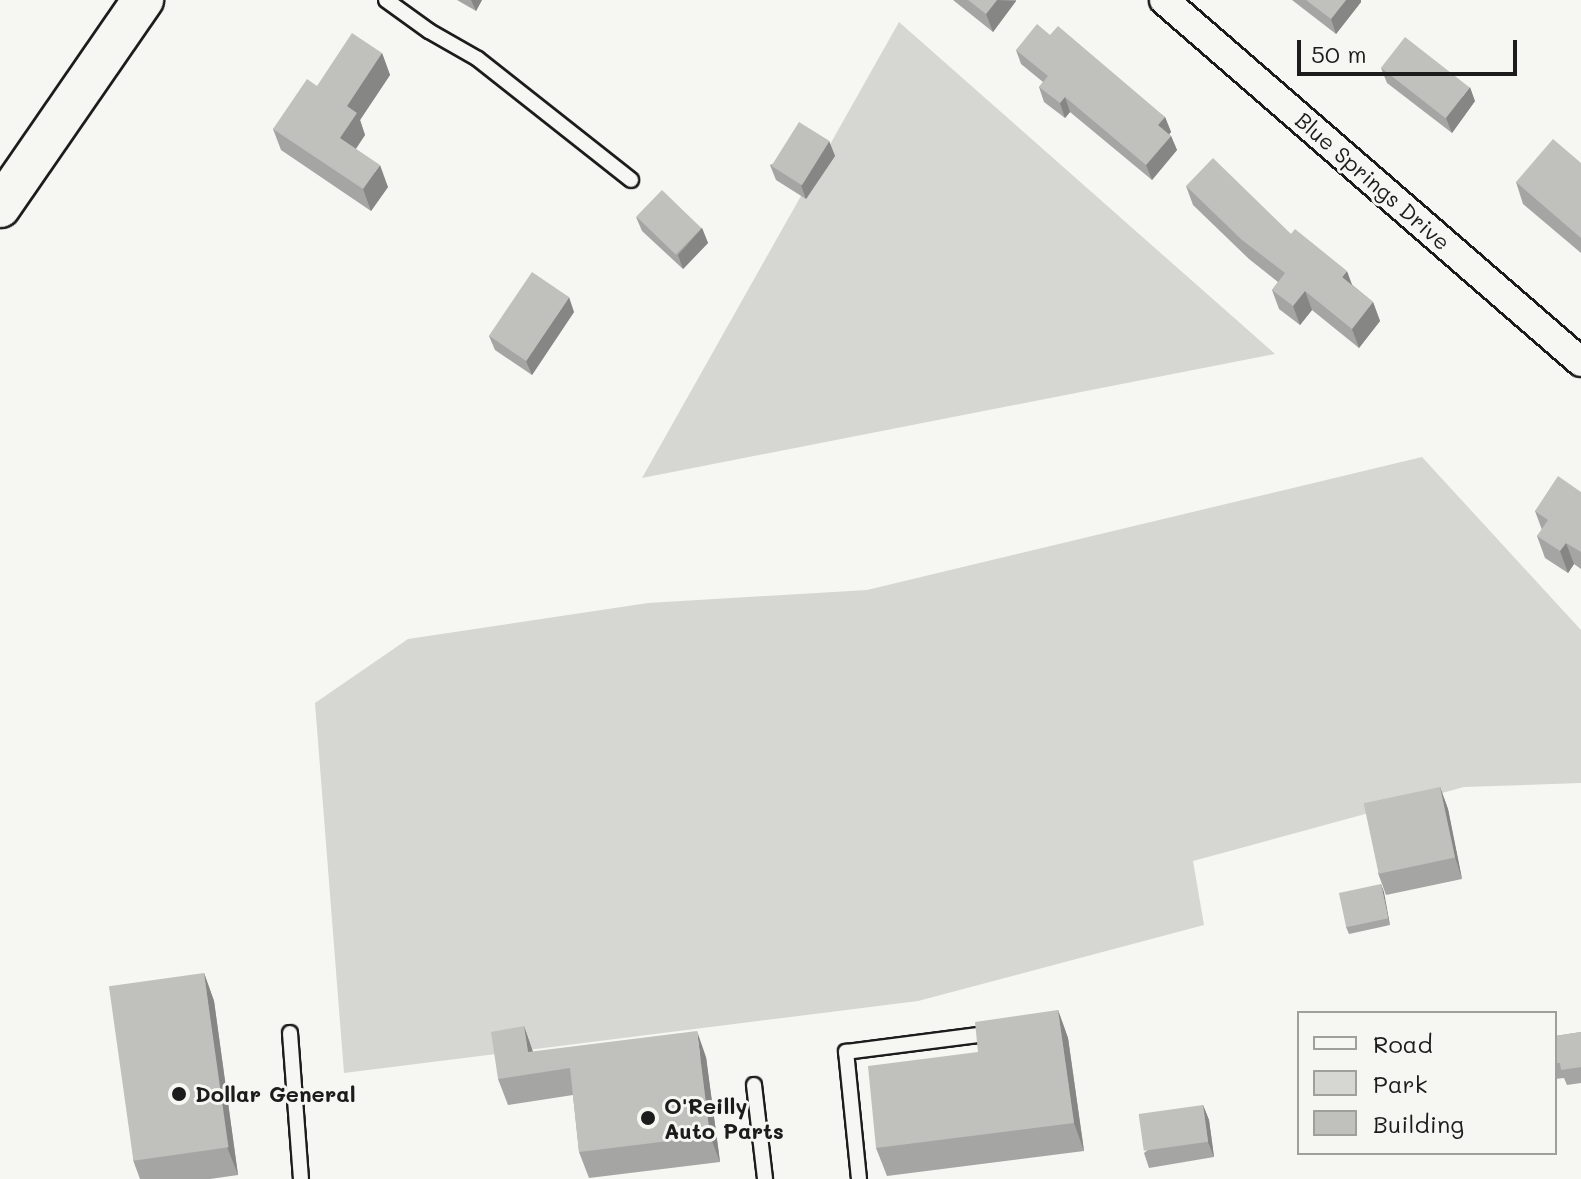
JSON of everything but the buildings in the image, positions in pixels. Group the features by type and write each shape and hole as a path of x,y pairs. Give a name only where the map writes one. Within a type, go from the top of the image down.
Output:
{"street":[{"path":"0,207 143,0"},
{"name":"Blue Springs Drive","path":"1164,0 1581,362"}],"lane":[{"path":"386,0 429,31 478,59 631,180"},
{"path":"290,1033 301,1179"},
{"path":"859,1179 846,1052 987,1034"},
{"path":"754,1085 765,1179"}],"green space":[{"path":"899,22 1275,354 642,478"},
{"path":"1422,457 1581,630 1581,783 1464,787 1193,861 1204,925 918,1001 344,1073 315,703 408,639 648,603 867,590"}],"place":[{"name":"Dollar General","path":"179,1094"},
{"name":"O'Reilly Auto Parts","path":"648,1118"}]}
